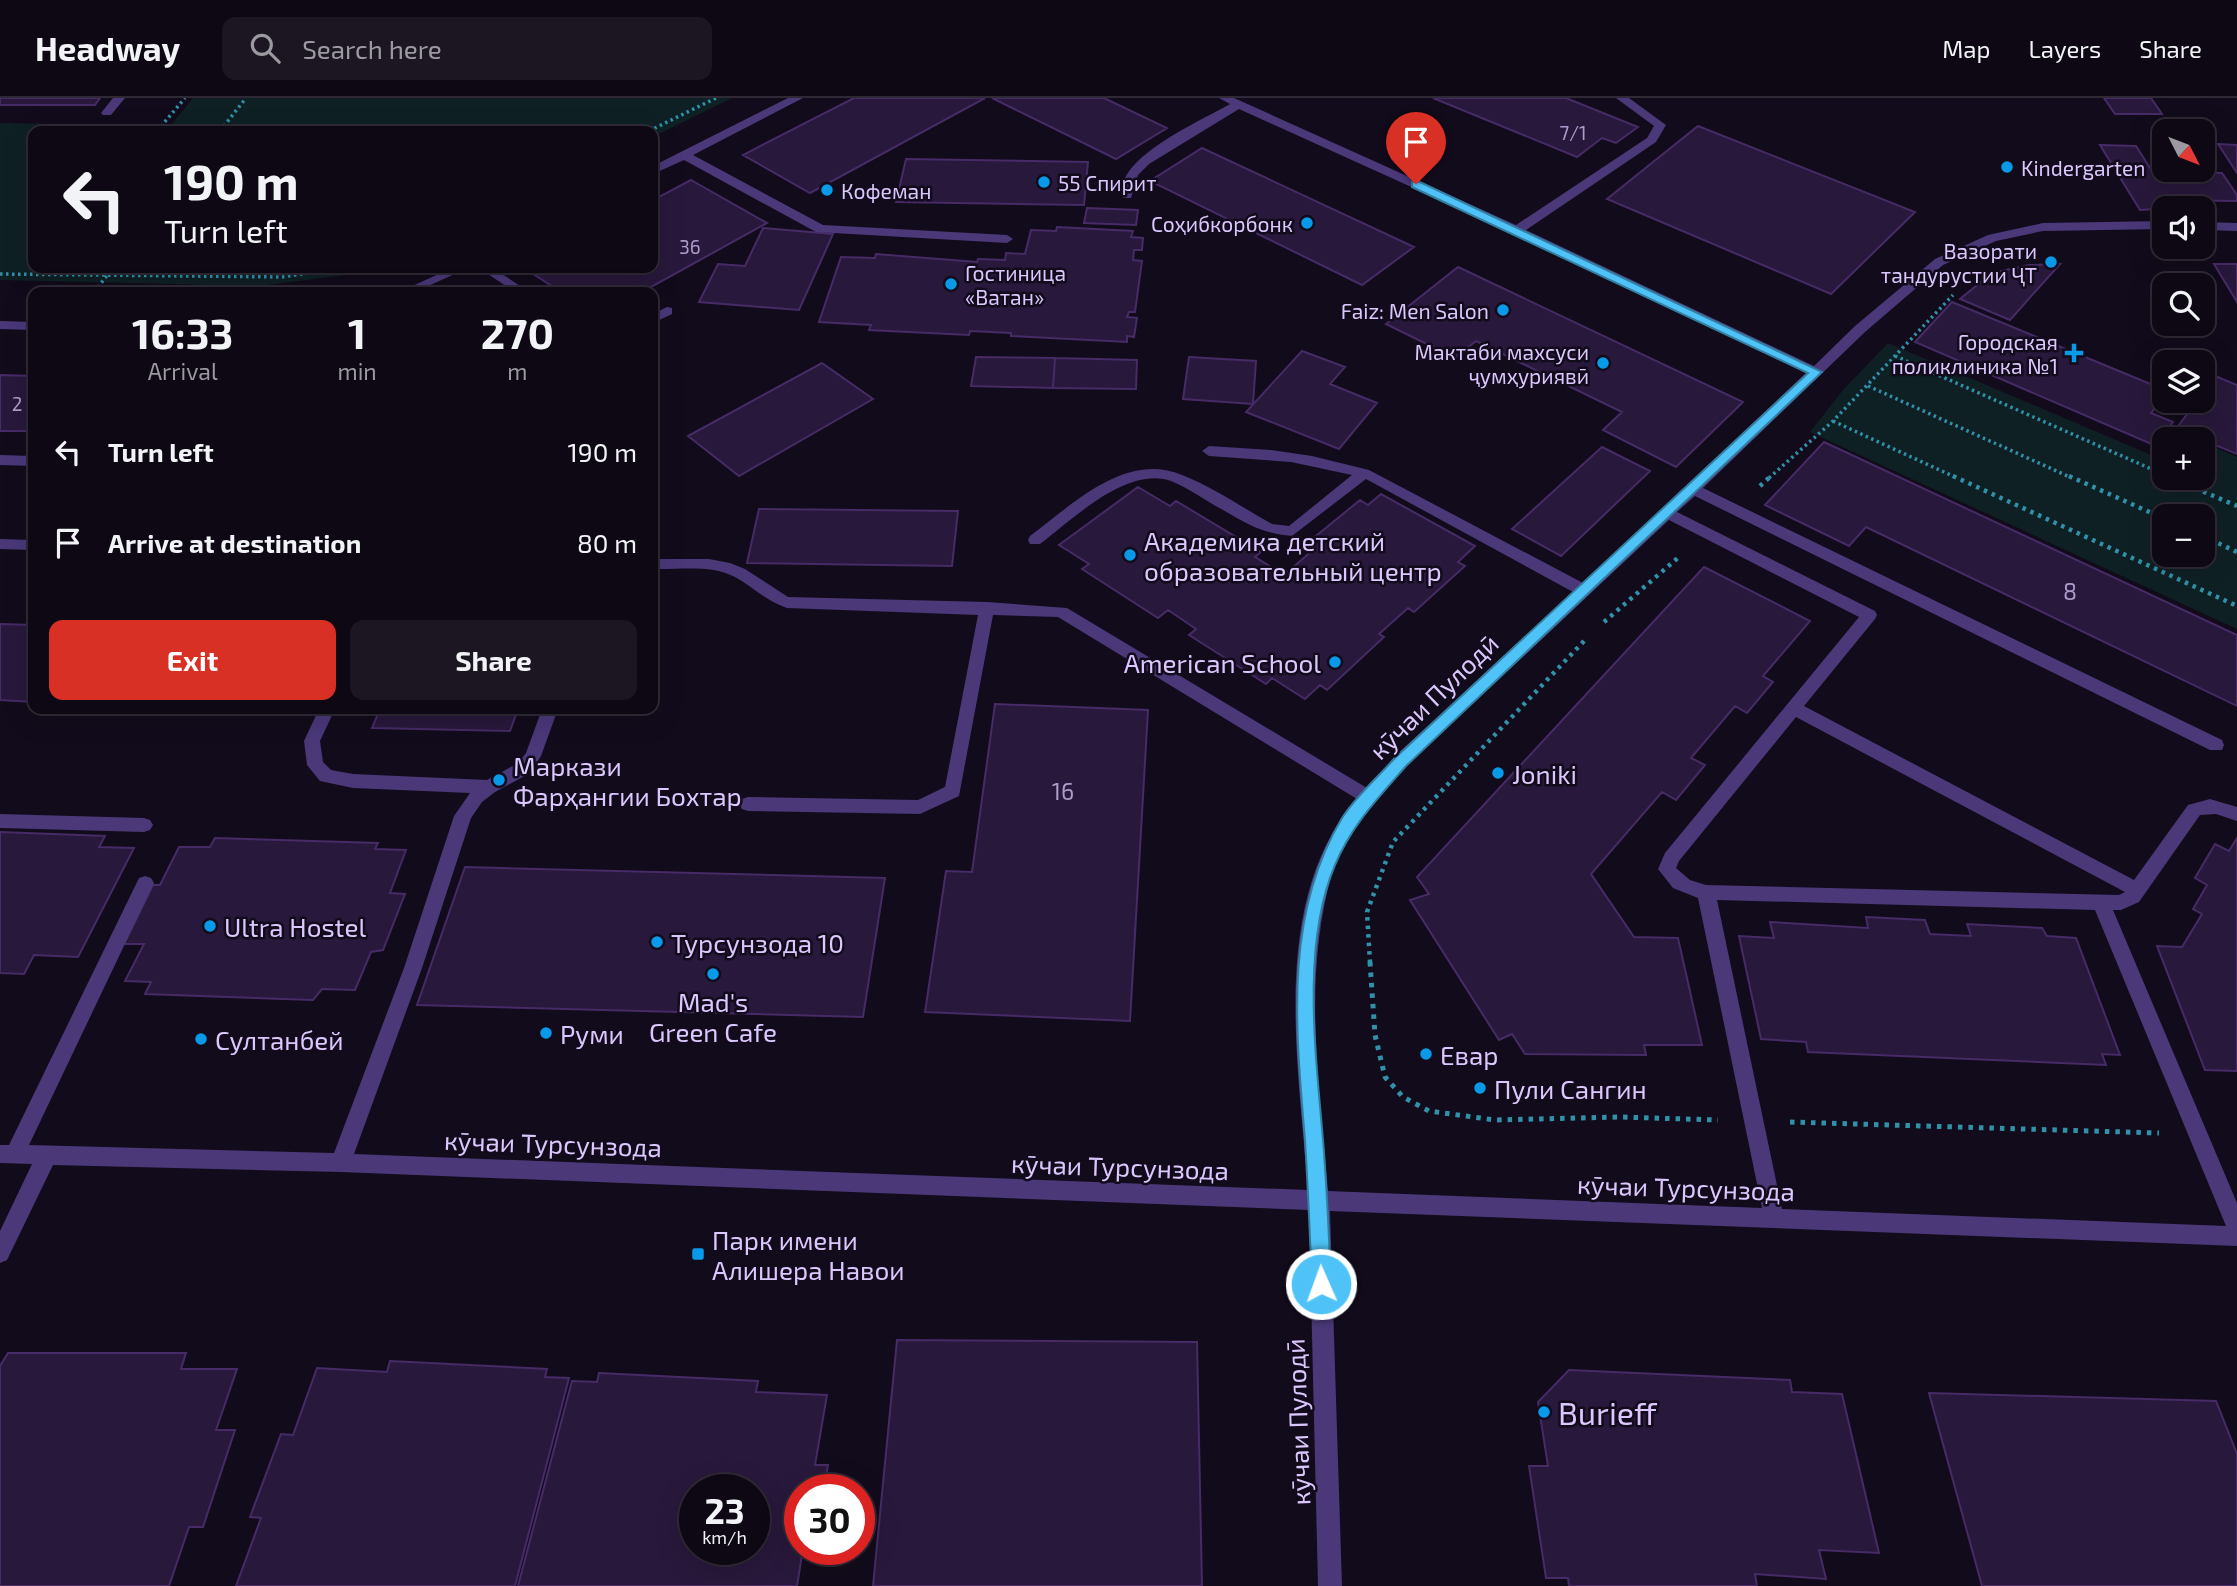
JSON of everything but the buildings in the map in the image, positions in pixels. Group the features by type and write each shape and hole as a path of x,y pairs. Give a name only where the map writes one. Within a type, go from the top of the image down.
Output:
{"street":[{"path":"107,113 118,98"},
{"path":"658,168 797,98"},
{"path":"1225,98 1517,230 1816,372"},
{"path":"1517,230 1653,140 1660,125 1622,98"},
{"path":"1127,195 1128,181 1136,169 1239,104"},
{"path":"684,155 820,229 1007,239"},
{"name":"кӯчаи Пулодӣ","path":"1330,1586 1319,1202 1305,1025 1309,932 1325,867 1349,820 1400,762 1860,329 1939,262 1992,238 2043,227 2152,225"},
{"path":"2215,226 2237,227"},
{"path":"417,287 450,273"},
{"path":"493,273 515,287"},
{"path":"658,316 667,311"},
{"path":"0,325 28,326"},
{"path":"1209,451 1284,457 1364,473 1584,591"},
{"path":"0,460 28,461"},
{"path":"1035,540 1115,484 1148,473 1177,478 1269,528 1292,531 1364,473"},
{"path":"1693,489 2217,745"},
{"path":"1667,513 1869,615 1667,866 1668,873 1689,889 1706,892 2121,903 2133,897 2194,810 2200,806 2210,806 2237,814"},
{"path":"0,544 28,545"},
{"path":"658,565 728,568 743,575 773,597 787,601 1061,612 1369,798"},
{"path":"748,804 920,807 938,801 953,791 959,772 987,608"},
{"path":"1795,709 2137,890"},
{"path":"325,714 312,741 315,765 326,776 354,780 489,787"},
{"path":"341,1163 413,968 463,816 476,797 524,768 533,756 548,714"},
{"path":"0,821 144,825"},
{"path":"7,1154 145,883"},
{"path":"1706,892 1774,1218"},
{"path":"2101,903 2237,1226"},
{"name":"кӯчаи Турсунзода","path":"7,1154 341,1163 2237,1236"},
{"path":"0,1252 47,1155"}],"path":[{"path":"161,126 185,98"},
{"path":"224,126 246,98"},
{"path":"658,127 716,98"},
{"path":"0,274 282,277 309,273"},
{"path":"98,287 108,274"},
{"path":"1959,289 1833,421 2237,606"},
{"path":"1895,356 2152,469"},
{"path":"1868,386 2152,513"},
{"path":"2200,490 2237,506"},
{"path":"2215,542 2237,552"}],"shaded area":[{"path":"193,98 732,98 658,135 658,126 170,126"},
{"path":"0,123 170,126 28,126 28,273 352,273 259,286 0,280"},
{"path":"1888,343 2152,455 2152,490 2215,490 2215,447 2237,457 2237,629 1810,432 1843,390"}],"place":[{"name":"Kindergarten","path":"2007,167"},
{"name":"55 Спирит","path":"1044,182"},
{"name":"Кофеман","path":"827,190"},
{"name":"Соҳибкорбонк","path":"1307,223"},
{"name":"Вазорати тандуруcтии ҶТ","path":"2051,262"},
{"name":"Гостиница «Ватан»","path":"951,284"},
{"name":"Faiz: Men Salon","path":"1503,310"},
{"name":"Городская поликлиника №1","path":"2074,353"},
{"name":"Мактаби махсуси ҷумҳуриявӣ","path":"1603,363"},
{"name":"Академика детский образовательный центр","path":"1130,555"},
{"name":"American School","path":"1335,662"},
{"name":"Joniki","path":"1498,773"},
{"name":"Маркази Фарҳангии Бохтар","path":"499,780"},
{"name":"Ultra Hostel","path":"210,926"},
{"name":"Турсунзода 10","path":"657,942"},
{"name":"Mad's Green Cafe","path":"713,974"},
{"name":"Руми","path":"546,1033"},
{"name":"Султанбей","path":"201,1039"},
{"name":"Евар","path":"1426,1054"},
{"name":"Пули Сангин","path":"1480,1088"},
{"name":"Парк имени Алишера Навои","path":"698,1254"},
{"name":"Burieff","path":"1544,1412"}],"route":[{"path":"1321,1284 1319,1202 1305,1025 1309,932 1325,867 1349,820 1400,762 1816,372 1416,184"}]}
